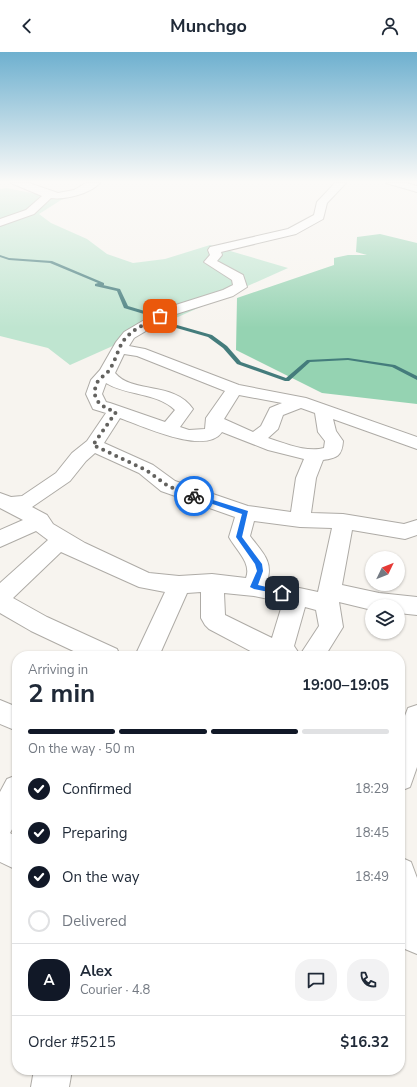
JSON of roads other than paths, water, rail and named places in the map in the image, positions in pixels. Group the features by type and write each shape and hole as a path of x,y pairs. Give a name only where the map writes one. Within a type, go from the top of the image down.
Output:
{"street":[{"path":"235,389 216,418 213,432 205,436 187,435 116,412 99,405 94,394 98,380 107,373 129,335 168,312 228,293 240,287 238,278 210,262 216,255 214,250 293,231"},
{"path":"120,349 140,352 235,389 300,402 417,443"},
{"path":"158,394 184,369"},
{"path":"107,373 113,381 137,390 172,398 184,409 168,429"},
{"path":"262,441 276,412 300,402"},
{"path":"216,422 262,441 287,442 314,456 333,451 334,441 327,432 323,411"},
{"path":"5,502 27,502 41,494 63,477 78,457 93,445 116,412"},
{"path":"276,412 282,420 287,442"},
{"path":"93,445 146,470 168,486 246,513 300,520 342,522 405,532 417,527"},
{"path":"300,520 306,478 313,463 314,456"},
{"path":"5,502 40,520 46,530 77,549 136,578 147,581 179,586 212,583 254,587 296,596 329,597 417,606"},
{"path":"246,513 239,537 258,564 260,571 254,587"},
{"path":"0,539 40,520"},
{"path":"40,520 34,531 34,539 47,552"},
{"path":"315,651 331,627 329,597 342,522"},
{"path":"0,597 57,544 77,549"},
{"path":"212,583 213,618 217,622 260,643 272,651"},
{"path":"149,651 179,586"},
{"path":"283,651 282,646 291,619 296,596"},
{"path":"0,602 39,624 97,651"},
{"path":"0,712 12,717"},
{"path":"405,759 417,717"},
{"path":"0,822 12,799"},
{"path":"0,844 12,852"},
{"path":"405,892 417,937"},
{"path":"50,1087 52,1075"}],"waterway":[{"path":"0,256 9,259 51,262 103,284 96,285 119,290 126,307 146,313 175,326 210,336 225,347 239,363 287,380 309,361 348,359 393,366 417,378"}]}
